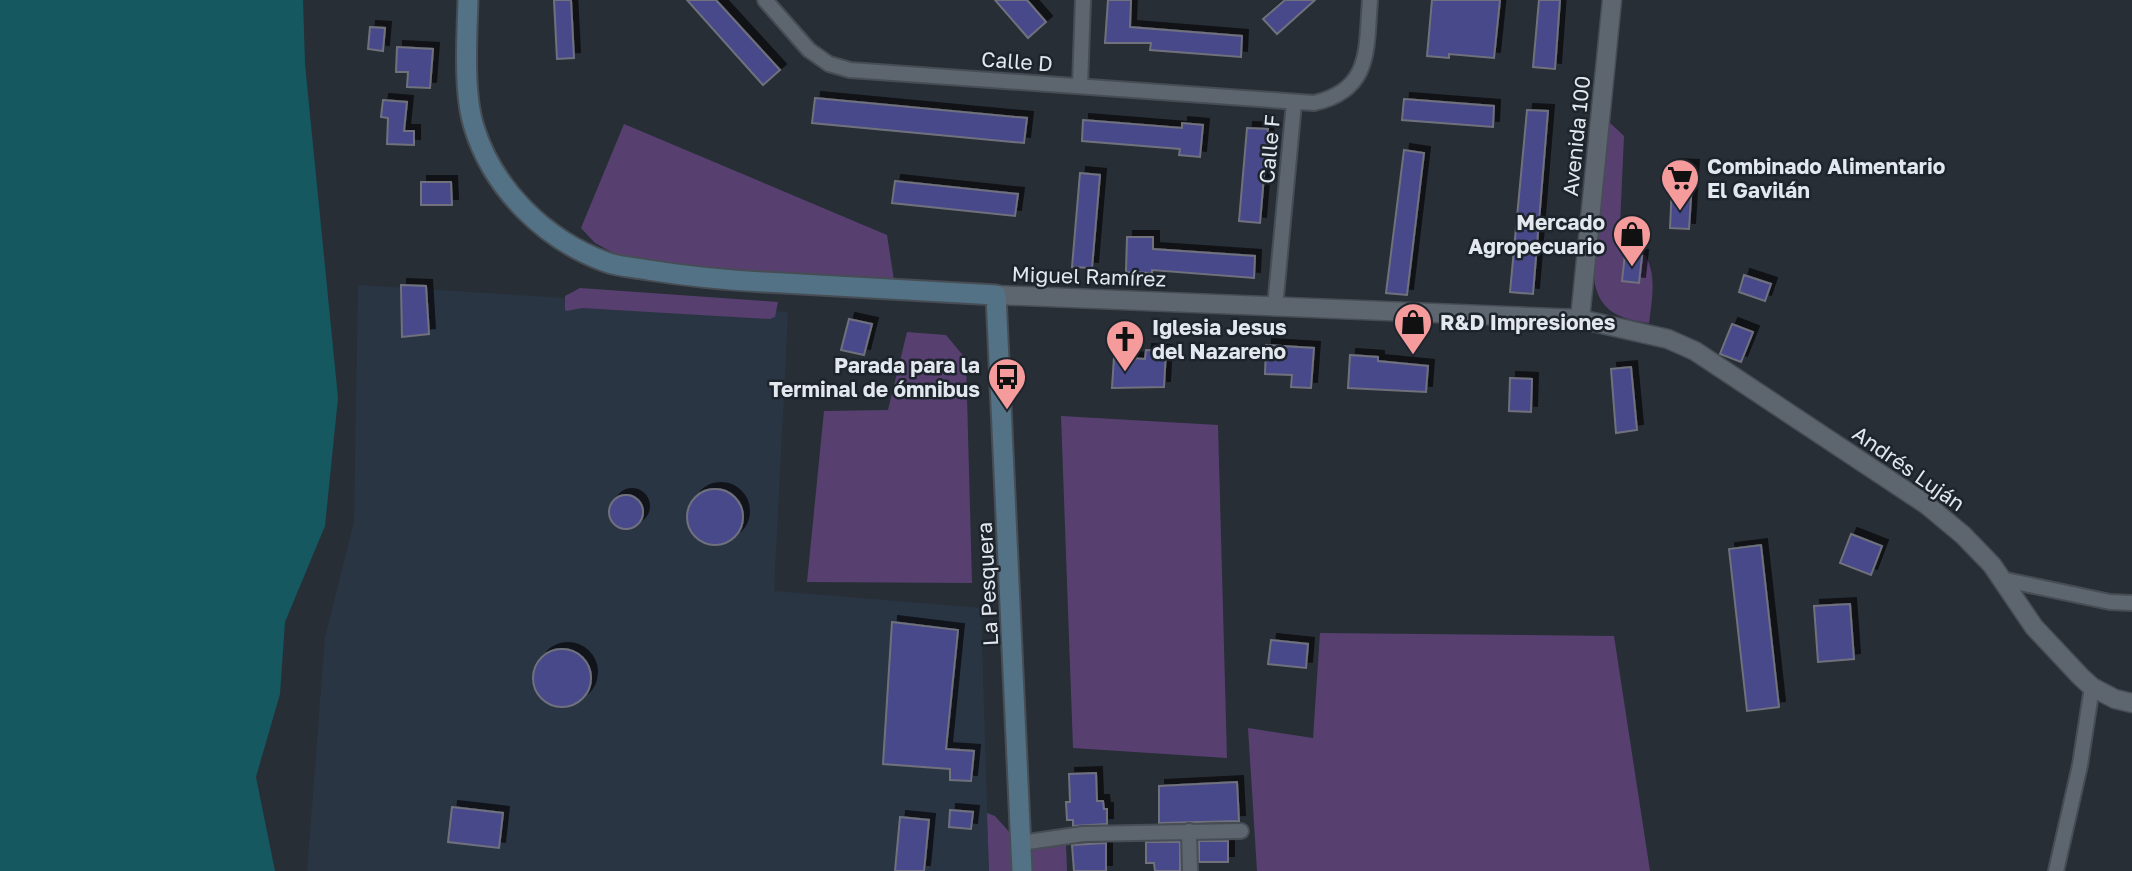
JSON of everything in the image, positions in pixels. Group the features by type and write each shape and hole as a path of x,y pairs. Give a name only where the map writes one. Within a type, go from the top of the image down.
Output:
{"main road":[{"name":"Miguel Ramírez","path":"468,0 468,76 473,124 489,165 505,188 528,213 562,241 608,263 703,278 996,295"},
{"name":"La Pesquera","path":"996,295 1022,871"}],"street":[{"name":"Calle D","path":"765,0 809,50 829,64 850,70 1294,103"},
{"path":"1080,86 1083,0"},
{"name":"Calle F","path":"1275,307 1294,103 1329,100 1343,93 1358,77 1365,61 1370,0"},
{"name":"Avenida 100","path":"1580,319 1612,0"},
{"name":"Miguel Ramírez","path":"996,295 1580,319 1668,338 1695,351"},
{"name":"Andrés Luján","path":"1695,351 1927,505 1963,535 1992,565 2034,627 2092,687 2115,699 2132,703"},
{"path":"2001,579 2110,602 2132,603"},
{"path":"2056,871 2086,734 2092,687"},
{"path":"1189,831 1190,871"},
{"path":"1021,843 1083,834 1241,831"}],"shaded area":[{"path":"1608,121 1624,136 1619,248 1642,251 1647,259 1653,286 1649,323 1619,316 1605,306 1596,289 1594,278"},
{"path":"624,124 887,235 894,280 710,269 617,255 595,243 581,228"},
{"path":"358,285 788,312 774,591 981,608 989,871 307,871 325,637 354,521"},
{"path":"580,288 778,302 775,317 770,319 582,308 565,310 565,296"},
{"path":"907,332 946,335 966,359 972,583 807,582 824,411 888,410"},
{"path":"1061,416 1218,425 1227,758 1073,748"},
{"path":"1320,633 1614,636 1650,871 1257,871 1248,728 1313,738"},
{"path":"987,813 995,816 1011,834 1013,871 989,871"},
{"path":"1066,844 1067,871 1032,871 1031,846"}],"water":[{"path":"0,0 303,0 305,64 338,398 325,526 285,622 280,694 256,777 275,871 0,871"}],"building":[{"path":"554,0 571,0 574,58 557,59"},
{"path":"687,0 716,0 780,70 763,85"},
{"path":"995,0 1027,0 1046,22 1028,38"},
{"path":"1108,0 1131,0 1130,27 1242,36 1241,57 1150,50 1151,43 1105,43"},
{"path":"1285,0 1315,0 1277,34 1263,19"},
{"path":"1432,0 1500,0 1494,58 1449,54 1449,58 1427,56"},
{"path":"1539,0 1560,0 1555,69 1533,67"},
{"path":"370,27 385,28 383,51 368,49"},
{"path":"397,47 433,49 430,88 407,87 408,72 396,72"},
{"path":"815,98 1027,118 1024,143 812,123"},
{"path":"1404,99 1494,106 1493,127 1402,120"},
{"path":"383,100 407,102 404,131 414,131 414,145 387,144 388,118 381,117"},
{"path":"1527,110 1548,111 1533,294 1510,292"},
{"path":"1083,120 1182,128 1182,123 1203,125 1200,157 1179,155 1180,149 1082,141"},
{"path":"1247,128 1268,129 1260,223 1239,221"},
{"path":"1404,150 1424,153 1407,295 1386,293"},
{"name":"Combinado Alimentario El Gavilán","path":"1673,165 1693,166 1689,229 1670,228"},
{"path":"1080,173 1100,175 1092,268 1072,267"},
{"path":"895,181 1018,194 1015,216 892,203"},
{"path":"421,182 451,182 452,205 421,205"},
{"path":"1127,237 1153,237 1153,249 1255,256 1254,278 1152,270 1152,273 1126,272"},
{"name":"Mercado Agropecuario","path":"1625,254 1642,256 1639,283 1622,281"},
{"path":"1744,275 1771,284 1765,301 1739,292"},
{"path":"401,285 426,286 429,334 402,337"},
{"path":"849,319 872,324 864,355 841,350"},
{"path":"1732,324 1753,332 1741,362 1720,354"},
{"path":"1266,345 1314,348 1311,388 1291,387 1292,375 1265,374"},
{"path":"1146,350 1166,351 1164,387 1112,388 1114,357 1145,359"},
{"path":"1350,355 1428,366 1426,392 1348,388"},
{"path":"1631,367 1637,430 1616,433 1611,369"},
{"path":"1510,378 1532,379 1531,412 1509,411"},
{"path":"715,489 726,491 735,497 741,506 741,528 735,537 726,543 715,545 704,543 695,537 689,528 687,517 689,506 695,497 704,491"},
{"path":"626,495 638,500 643,512 638,524 626,529 614,524 609,512 614,500"},
{"path":"1851,534 1882,546 1871,575 1840,563"},
{"path":"1761,545 1779,707 1747,711 1729,549"},
{"path":"1850,604 1854,659 1818,662 1814,606"},
{"path":"892,622 958,630 946,749 974,751 971,781 950,780 950,769 883,764"},
{"path":"1271,640 1308,644 1306,668 1268,664"},
{"path":"556,649 568,649 583,657 591,672 591,684 583,699 568,707 556,707 541,699 533,684 533,672 541,657"},
{"path":"1096,773 1097,801 1103,801 1104,809 1107,809 1107,824 1073,826 1073,820 1067,820 1066,802 1070,802 1069,774"},
{"path":"1237,782 1239,821 1159,823 1159,786"},
{"path":"452,807 503,813 499,848 448,842"},
{"path":"950,810 973,812 971,829 949,827"},
{"path":"900,817 929,820 924,871 895,871"},
{"path":"1199,841 1228,841 1228,862 1199,862"},
{"path":"1146,842 1180,842 1180,871 1155,871 1154,863 1146,863"},
{"path":"1106,843 1106,871 1074,871 1072,845"}],"place":[{"name":"Combinado Alimentario El Gavilán","path":"1680,212"},
{"name":"Mercado Agropecuario","path":"1632,268"},
{"name":"R&D Impresiones","path":"1413,356"},
{"name":"Iglesia Jesus del Nazareno","path":"1125,373"},
{"name":"Parada para la Terminal de ómnibus","path":"1007,411"}]}
